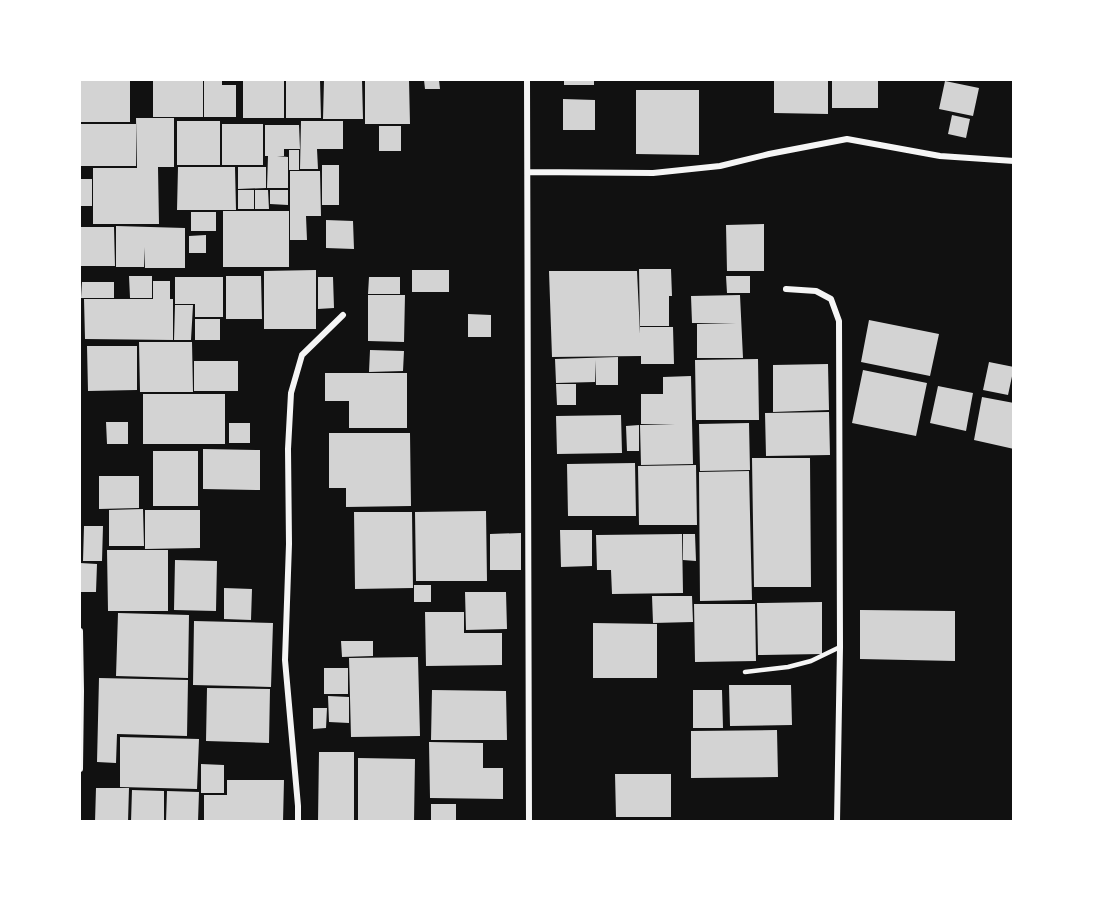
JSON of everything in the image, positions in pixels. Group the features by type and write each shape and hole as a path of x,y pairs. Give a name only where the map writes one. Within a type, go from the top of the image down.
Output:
{"street":[{"path":"527,80 529,822"},
{"path":"528,172 653,173 708,168 847,139 940,156 1014,161"},
{"path":"786,289 816,291 831,299 839,321 840,647 837,822"},
{"path":"298,822 285,660 291,393 302,355 343,315"},
{"path":"80,631 80,769"}],"lane":[{"path":"745,672 788,667 811,661 840,647"}],"building":[{"path":"80,80 130,80 130,122 80,122"},
{"path":"153,80 203,80 203,117 153,117"},
{"path":"204,80 222,80 222,85 236,85 236,117 204,117"},
{"path":"243,80 284,80 284,118 243,118"},
{"path":"286,80 320,80 321,118 286,118"},
{"path":"324,80 362,80 363,119 323,119"},
{"path":"365,80 409,80 410,124 365,124"},
{"path":"424,80 439,80 440,89 425,89"},
{"path":"564,80 594,80 594,85 564,85"},
{"path":"774,80 828,80 828,114 774,113"},
{"path":"832,80 878,80 878,108 832,108"},
{"path":"945,81 979,88 973,116 939,109"},
{"path":"636,90 699,90 699,155 636,154"},
{"path":"563,99 595,100 595,130 563,130"},
{"path":"952,115 970,119 966,138 948,134"},
{"path":"136,118 174,118 174,167 158,167 159,224 93,224 93,168 137,168"},
{"path":"177,121 220,121 220,165 177,165"},
{"path":"301,121 343,121 343,149 317,149 318,169 300,169"},
{"path":"80,124 136,124 136,166 80,166"},
{"path":"222,124 263,124 263,165 222,165"},
{"path":"265,125 299,125 300,149 284,149 284,156 277,156 288,157 288,188 267,188 268,156 265,156"},
{"path":"379,126 401,126 401,151 379,151"},
{"path":"289,150 299,150 299,170 289,170"},
{"path":"322,165 339,165 339,205 322,205"},
{"path":"178,167 235,167 236,210 177,210"},
{"path":"238,167 266,167 266,188 238,189"},
{"path":"290,171 320,171 321,216 306,216 307,240 290,240"},
{"path":"80,179 92,179 92,206 80,206"},
{"path":"238,190 254,190 254,209 238,209"},
{"path":"255,190 268,190 269,209 255,209"},
{"path":"270,190 288,190 288,205 270,204"},
{"path":"223,211 289,211 289,267 223,267"},
{"path":"191,212 216,212 216,231 191,231"},
{"path":"326,220 353,221 354,249 326,248"},
{"path":"764,224 764,271 727,271 726,225"},
{"path":"116,226 185,228 185,268 145,268 144,247 144,267 116,267"},
{"path":"80,227 114,227 115,266 80,266"},
{"path":"206,235 206,253 189,253 189,236"},
{"path":"639,269 671,269 672,296 669,296 669,326 640,326"},
{"path":"316,270 316,329 264,329 264,271"},
{"path":"412,270 449,270 449,292 412,292"},
{"path":"549,271 637,271 640,334 640,327 673,327 674,364 641,364 641,356 552,357"},
{"path":"129,276 152,276 152,298 130,298"},
{"path":"226,276 261,276 262,319 226,319"},
{"path":"726,276 750,276 750,293 727,293"},
{"path":"175,277 223,277 223,317 195,317 195,304 175,304"},
{"path":"318,277 333,277 334,308 318,309"},
{"path":"369,277 400,277 400,294 368,294"},
{"path":"153,281 170,281 170,299 173,299 173,340 85,339 84,299 153,299"},
{"path":"82,282 114,282 114,298 81,298"},
{"path":"368,295 405,295 404,342 368,341"},
{"path":"740,295 743,358 697,358 697,324 736,323 692,323 691,296"},
{"path":"175,305 193,305 191,340 174,340"},
{"path":"468,314 491,315 491,337 468,337"},
{"path":"195,319 220,319 220,340 195,340"},
{"path":"869,320 939,334 930,376 861,362"},
{"path":"139,342 192,342 193,392 140,392"},
{"path":"87,346 137,346 137,390 88,391"},
{"path":"370,350 404,351 403,371 369,372"},
{"path":"618,357 618,385 596,385 595,360 595,382 556,383 555,359"},
{"path":"758,359 759,420 696,420 695,360"},
{"path":"194,361 238,361 238,391 194,391"},
{"path":"989,362 1014,367 1008,395 983,390"},
{"path":"828,364 829,410 773,412 773,365"},
{"path":"863,370 927,383 916,436 852,423"},
{"path":"325,373 407,373 407,428 349,428 349,401 325,401"},
{"path":"691,376 693,464 641,465 640,425 675,425 641,424 641,394 663,394 663,377"},
{"path":"556,384 576,384 576,405 557,405"},
{"path":"938,386 973,393 966,431 930,423"},
{"path":"143,394 225,394 225,444 143,444"},
{"path":"982,397 1014,403 1014,449 974,440"},
{"path":"829,412 830,455 766,456 765,413"},
{"path":"621,415 622,453 557,454 556,416"},
{"path":"106,422 128,422 128,444 107,444"},
{"path":"229,423 250,423 250,443 229,443"},
{"path":"749,423 750,470 700,471 699,424"},
{"path":"639,425 639,451 627,451 626,426"},
{"path":"329,433 410,433 411,506 346,507 346,488 329,488"},
{"path":"203,449 260,450 260,490 203,489"},
{"path":"153,451 198,451 198,506 153,506"},
{"path":"752,458 810,458 811,587 754,587"},
{"path":"635,463 636,516 568,516 567,464"},
{"path":"696,465 697,525 639,525 638,466"},
{"path":"749,471 752,600 700,601 699,472"},
{"path":"99,476 139,476 139,508 99,509"},
{"path":"143,509 144,546 109,546 109,510"},
{"path":"145,510 200,510 200,548 145,549"},
{"path":"486,511 487,581 416,581 415,512"},
{"path":"354,512 412,512 413,588 355,589"},
{"path":"84,526 103,526 102,561 83,561"},
{"path":"560,530 592,530 592,566 561,567"},
{"path":"521,533 521,570 490,570 490,534"},
{"path":"682,534 683,593 612,594 611,570 597,570 596,535"},
{"path":"683,534 695,534 696,561 683,560"},
{"path":"107,550 168,550 168,611 108,611"},
{"path":"175,560 217,561 216,611 174,610"},
{"path":"80,563 97,564 96,592 80,592"},
{"path":"414,585 431,585 431,602 414,602"},
{"path":"224,588 252,589 251,620 224,619"},
{"path":"465,592 506,592 507,629 466,630"},
{"path":"652,596 692,596 693,622 653,623"},
{"path":"822,602 822,654 758,655 757,603"},
{"path":"694,604 755,604 756,661 695,662"},
{"path":"860,610 955,611 955,661 860,659"},
{"path":"425,612 464,612 464,633 502,633 502,665 426,666"},
{"path":"118,613 189,615 188,678 116,676"},
{"path":"194,621 273,623 271,687 193,685"},
{"path":"593,623 657,624 657,678 593,678"},
{"path":"341,641 373,641 373,656 342,657"},
{"path":"418,657 420,736 351,737 349,658"},
{"path":"324,668 348,668 348,694 324,694"},
{"path":"99,678 188,680 187,736 117,734 116,763 97,762"},
{"path":"729,685 791,685 792,725 730,726"},
{"path":"207,688 270,689 269,743 206,741"},
{"path":"432,690 506,691 507,740 431,740"},
{"path":"693,690 722,690 723,728 693,728"},
{"path":"328,696 349,697 349,723 329,722"},
{"path":"313,708 327,708 326,728 313,729"},
{"path":"777,730 778,777 691,778 691,731"},
{"path":"120,737 199,739 197,789 120,787"},
{"path":"429,742 483,743 483,768 503,768 503,799 430,798"},
{"path":"319,752 354,752 354,822 318,822"},
{"path":"358,758 415,759 414,822 358,822"},
{"path":"201,764 224,765 224,793 201,793"},
{"path":"615,774 671,774 671,817 616,817"},
{"path":"227,780 284,780 283,822 204,822 204,795 227,795"},
{"path":"96,788 129,788 128,822 95,822"},
{"path":"132,790 164,791 164,822 131,822"},
{"path":"167,791 199,792 198,822 166,822"},
{"path":"431,804 456,804 456,822 431,822"}]}
